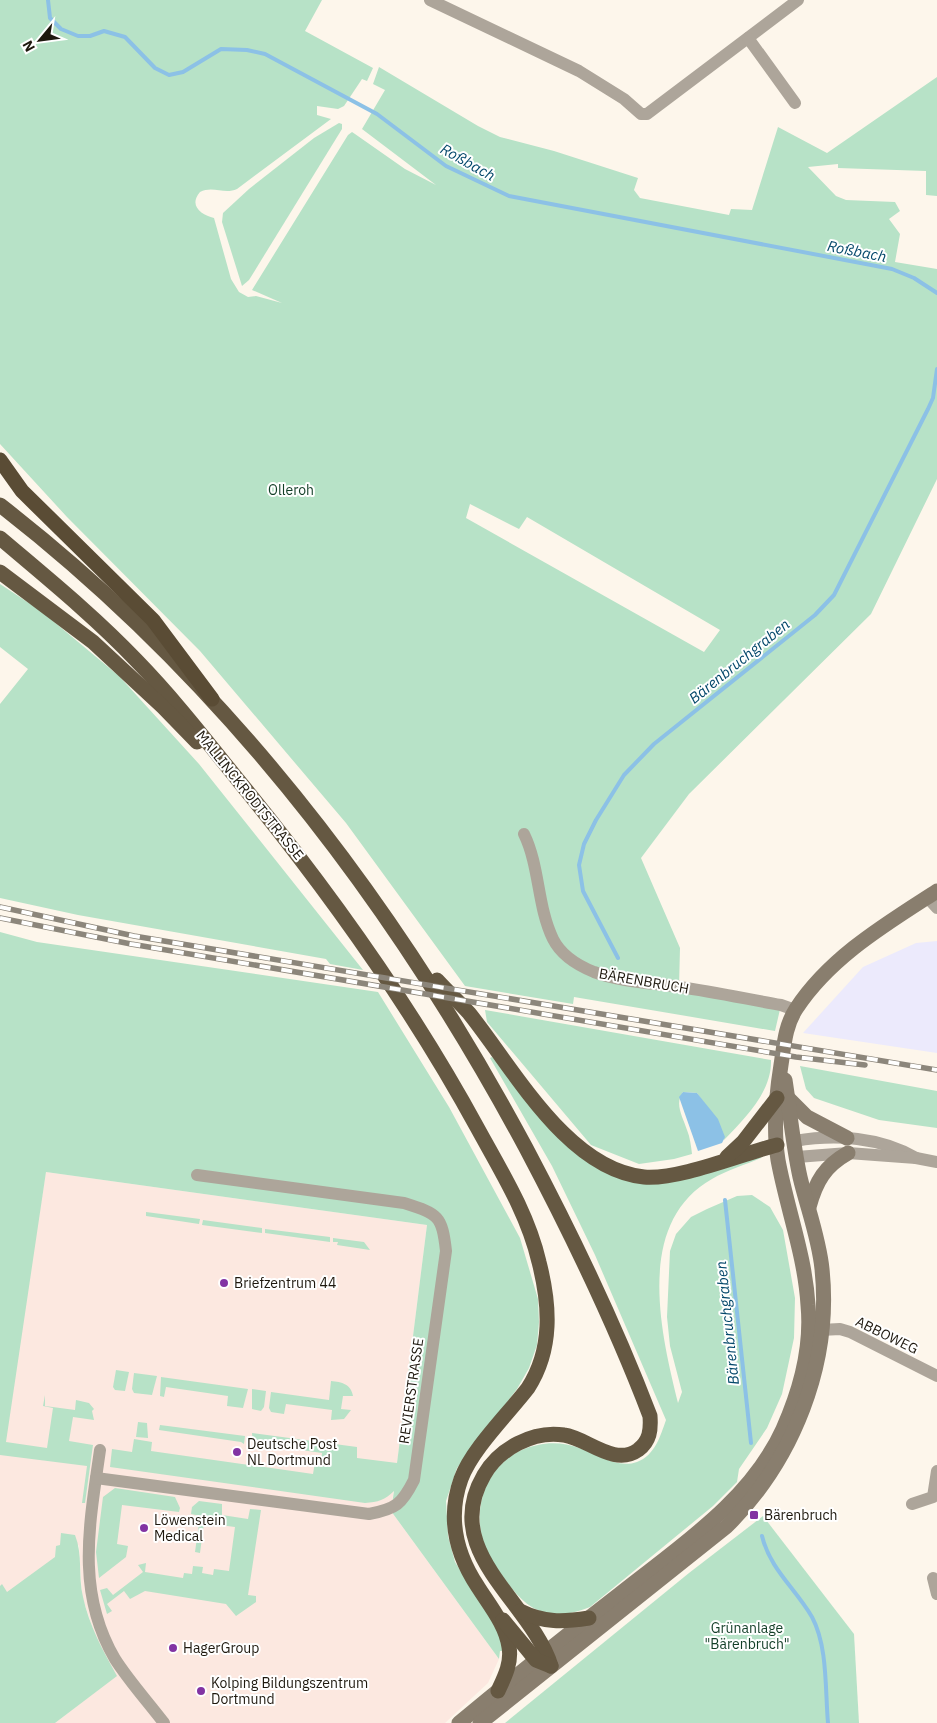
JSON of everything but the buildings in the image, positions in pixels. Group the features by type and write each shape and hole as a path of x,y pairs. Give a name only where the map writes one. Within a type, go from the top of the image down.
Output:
{"highway":[{"path":"0,460 22,491"},
{"path":"0,474 22,491 153,620 212,699"},
{"path":"0,505 120,608 212,699 266,758 317,823 413,956 453,1019 553,1200 602,1301 650,1416 651,1430 648,1439 634,1453 625,1455 613,1454 563,1434 544,1435 513,1445 492,1463 484,1475 473,1502 474,1536 480,1553 490,1572 519,1610 545,1660"},
{"name":"MALLINCKRODTSTRASSE","path":"0,538 64,592 136,660 187,716 282,833 359,936 404,1002 456,1088 524,1215 539,1260 547,1304 546,1348 536,1375 476,1452 461,1478 457,1492 454,1527 458,1546 469,1572 494,1609"},
{"path":"0,572 93,642 237,779"},
{"path":"413,956 468,1012 554,1122 576,1146 594,1160 618,1170 645,1177 692,1170 777,1145"},
{"path":"724,1160 782,1097"},
{"path":"494,1609 545,1660"},
{"path":"494,1609 510,1648 506,1673 498,1691"},
{"path":"519,1610 532,1617 557,1622 589,1618"}],"main road":[{"path":"459,1723 498,1691 545,1660 726,1527 754,1497 794,1433 808,1395 821,1330 824,1297 822,1268 795,1141 778,1079 786,1031 796,1010 826,972 843,956 934,899"},
{"path":"782,1097 807,1117 847,1138"},
{"path":"480,1723 589,1618 711,1522 730,1503 764,1463 791,1410 800,1383 809,1309 800,1250 783,1183 777,1145 782,1097"},
{"path":"777,1145 795,1141"},
{"path":"777,1145 797,1157"},
{"path":"808,1206 826,1168 848,1153"}],"street":[{"path":"430,0 579,71 624,99 641,114 647,114 655,110 798,0"},
{"path":"748,38 795,104"},
{"name":"BÄRENBRUCH","path":"524,834 532,857 545,921 555,942 565,954 580,965 598,973 763,1001 796,1010"},
{"path":"795,1141 825,1137 847,1138 898,1148 916,1158"},
{"path":"797,1157 848,1153 916,1158 937,1162"},
{"name":"REVIERSTRASSE","path":"96,1478 369,1514 391,1510 405,1498 414,1480 446,1251 443,1226 428,1210 404,1203 197,1175"},
{"name":"ABBOWEG","path":"821,1330 840,1329 850,1332 937,1376"},
{"path":"100,1450 89,1534 89,1583 95,1611 115,1659 164,1723"},
{"path":"912,1504 933,1497 937,1471"},
{"path":"930,1579 937,1594"}],"shaded area":[{"path":"937,941 937,1053 803,1033 863,967 916,943"},
{"path":"46,1172 427,1225 391,1511 499,1659 488,1683 445,1723 55,1723 116,1676 95,1635 82,1596 79,1545 0,1601 0,1453"}],"green space":[{"name":"Olleroh","path":"0,0 322,0 305,31 373,68 367,81 362,79 344,106 338,109 317,106 317,115 331,119 237,189 232,191 205,190 200,192 195,202 201,212 214,218 231,279 239,292 248,297 256,296 282,303 252,290 348,135 352,132 405,169 436,185 362,129 385,90 373,84 379,67 500,137 554,151 638,178 634,190 640,198 729,215 731,209 752,210 778,127 827,153 937,77 937,196 926,195 926,171 838,168 838,164 808,167 836,196 846,200 895,202 900,211 889,219 900,234 895,262 937,269 937,479 871,614 689,794 641,858 680,948 679,987 781,1005 775,1031 574,997 573,1004 465,986 346,823 200,651 67,517 0,444","holes":["470,504 519,529 527,517 720,630 704,652 466,518"]},
{"path":"339,123 342,124 342,129 249,280 242,286 222,222 223,213 249,189 314,138"},
{"path":"0,584 41,611 119,676 199,764 363,970 330,964 326,959 78,915 0,898 0,704 28,669 0,647"},
{"path":"0,932 37,942 378,992 449,1107 520,1238 538,1299 537,1345 529,1368 517,1389 457,1468 446,1501 448,1536 455,1562 501,1635 504,1651 500,1651 499,1659 391,1511 394,1491 388,1497 381,1500 365,1503 110,1467 112,1449 132,1452 134,1439 152,1442 151,1451 313,1474 315,1462 321,1462 322,1453 253,1443 252,1433 357,1447 357,1458 397,1463 427,1225 46,1172 6,1442 47,1448 53,1408 43,1406 45,1395 45,1406 75,1410 76,1400 89,1403 94,1409 92,1411 94,1420 73,1417 69,1441 93,1445 85,1503 82,1503 87,1466 0,1455"},
{"path":"485,1010 771,1060 770,1072 767,1083 756,1104 724,1140 715,1118 697,1093 683,1092 680,1097 679,1106 689,1136 692,1154 674,1159 639,1164 591,1145 487,1022"},
{"path":"492,1057 614,1176 762,1156 712,1179 687,1198 671,1223 662,1251 659,1282 665,1345 678,1403 682,1392 670,1346 667,1317 670,1251 676,1234 691,1217 737,1196 752,1195 770,1207 783,1230 795,1298 794,1338 782,1394 767,1428 739,1469 737,1482 713,1506 590,1607 572,1613 557,1614 543,1612 532,1607 521,1599 502,1576 484,1545 480,1527 480,1509 484,1491 492,1475 504,1461 519,1451 543,1444 569,1445 622,1464 637,1462 653,1450 666,1420 595,1255 552,1166 490,1058"},
{"path":"800,1066 937,1091 937,1128 879,1120 814,1098 806,1089"},
{"path":"146,1212 200,1219 199,1224 146,1216"},
{"path":"203,1220 262,1228 262,1233 202,1225"},
{"path":"265,1229 330,1237 330,1242 265,1233"},
{"path":"333,1238 364,1242 370,1250 337,1245 338,1242 333,1242"},
{"path":"116,1370 129,1372 125,1391 115,1390 113,1387"},
{"path":"134,1373 157,1376 152,1395 134,1393 132,1389"},
{"path":"161,1377 248,1389 243,1408 227,1406 228,1396 166,1387 164,1397 160,1396"},
{"path":"331,1381 345,1384 352,1392 353,1396 343,1396 341,1409 351,1410 344,1419 331,1420 332,1410 286,1404 284,1414 271,1412 269,1408 271,1392 329,1400"},
{"path":"252,1389 266,1391 264,1407 261,1411 252,1409"},
{"path":"138,1422 147,1423 148,1438 136,1437"},
{"path":"160,1425 245,1436 244,1444 159,1430"},
{"path":"115,1488 175,1497 180,1508 179,1512 122,1505 117,1544 128,1546 126,1557 99,1578 96,1552 103,1497"},
{"path":"199,1501 222,1504 222,1515 248,1519 250,1509 261,1510 248,1595 256,1596 256,1602 236,1616 226,1604 145,1591 130,1599 124,1591 107,1604 112,1611 107,1614 100,1590 107,1588 113,1595 143,1572 138,1565 146,1563 145,1572 183,1578 184,1573 192,1574 193,1566 203,1567 202,1573 213,1575 214,1569 229,1571 235,1527 204,1523 200,1553 195,1552 200,1516 191,1514 192,1507"},
{"name":"Grünanlage \"Bärenbruch\"","path":"763,1516 854,1634 859,1723 505,1723 689,1573"},
{"path":"61,1533 75,1535 79,1550 82,1589 89,1618 117,1676 55,1723 0,1723 0,1586 2,1584 7,1592 55,1557 56,1546 60,1545"}],"water":[{"path":"683,1092 697,1093 718,1119 725,1137 722,1143 698,1151 679,1097"}],"waterway":[{"name":"Roßbach","path":"48,0 50,18 61,29 78,36 90,36 104,31 125,37 155,68 169,75 183,72 221,49 247,50 265,54 377,114 446,166 509,196 892,269 914,278 937,293"},
{"name":"Bärenbruchgraben","path":"618,958 583,891 579,865 584,844 596,820 624,775 654,744 815,615 834,595 928,409 933,398 937,369"},
{"name":"Bärenbruchgraben","path":"725,1200 751,1443"},
{"name":"Bärenbruchgraben","path":"762,1536 771,1559 812,1617 817,1629 825,1669 828,1723"}],"railway":[{"path":"0,907 134,936 937,1070"},
{"path":"0,918 131,944 796,1057 865,1065"}],"place":[{"name":"Briefzentrum 44","path":"224,1283"},
{"name":"Deutsche Post NL Dortmund","path":"237,1452"},
{"name":"Bärenbruch","path":"754,1515"},
{"name":"Löwenstein Medical","path":"144,1528"},
{"name":"HagerGroup","path":"173,1648"},
{"name":"Kolping Bildungszentrum Dortmund","path":"201,1691"}]}
